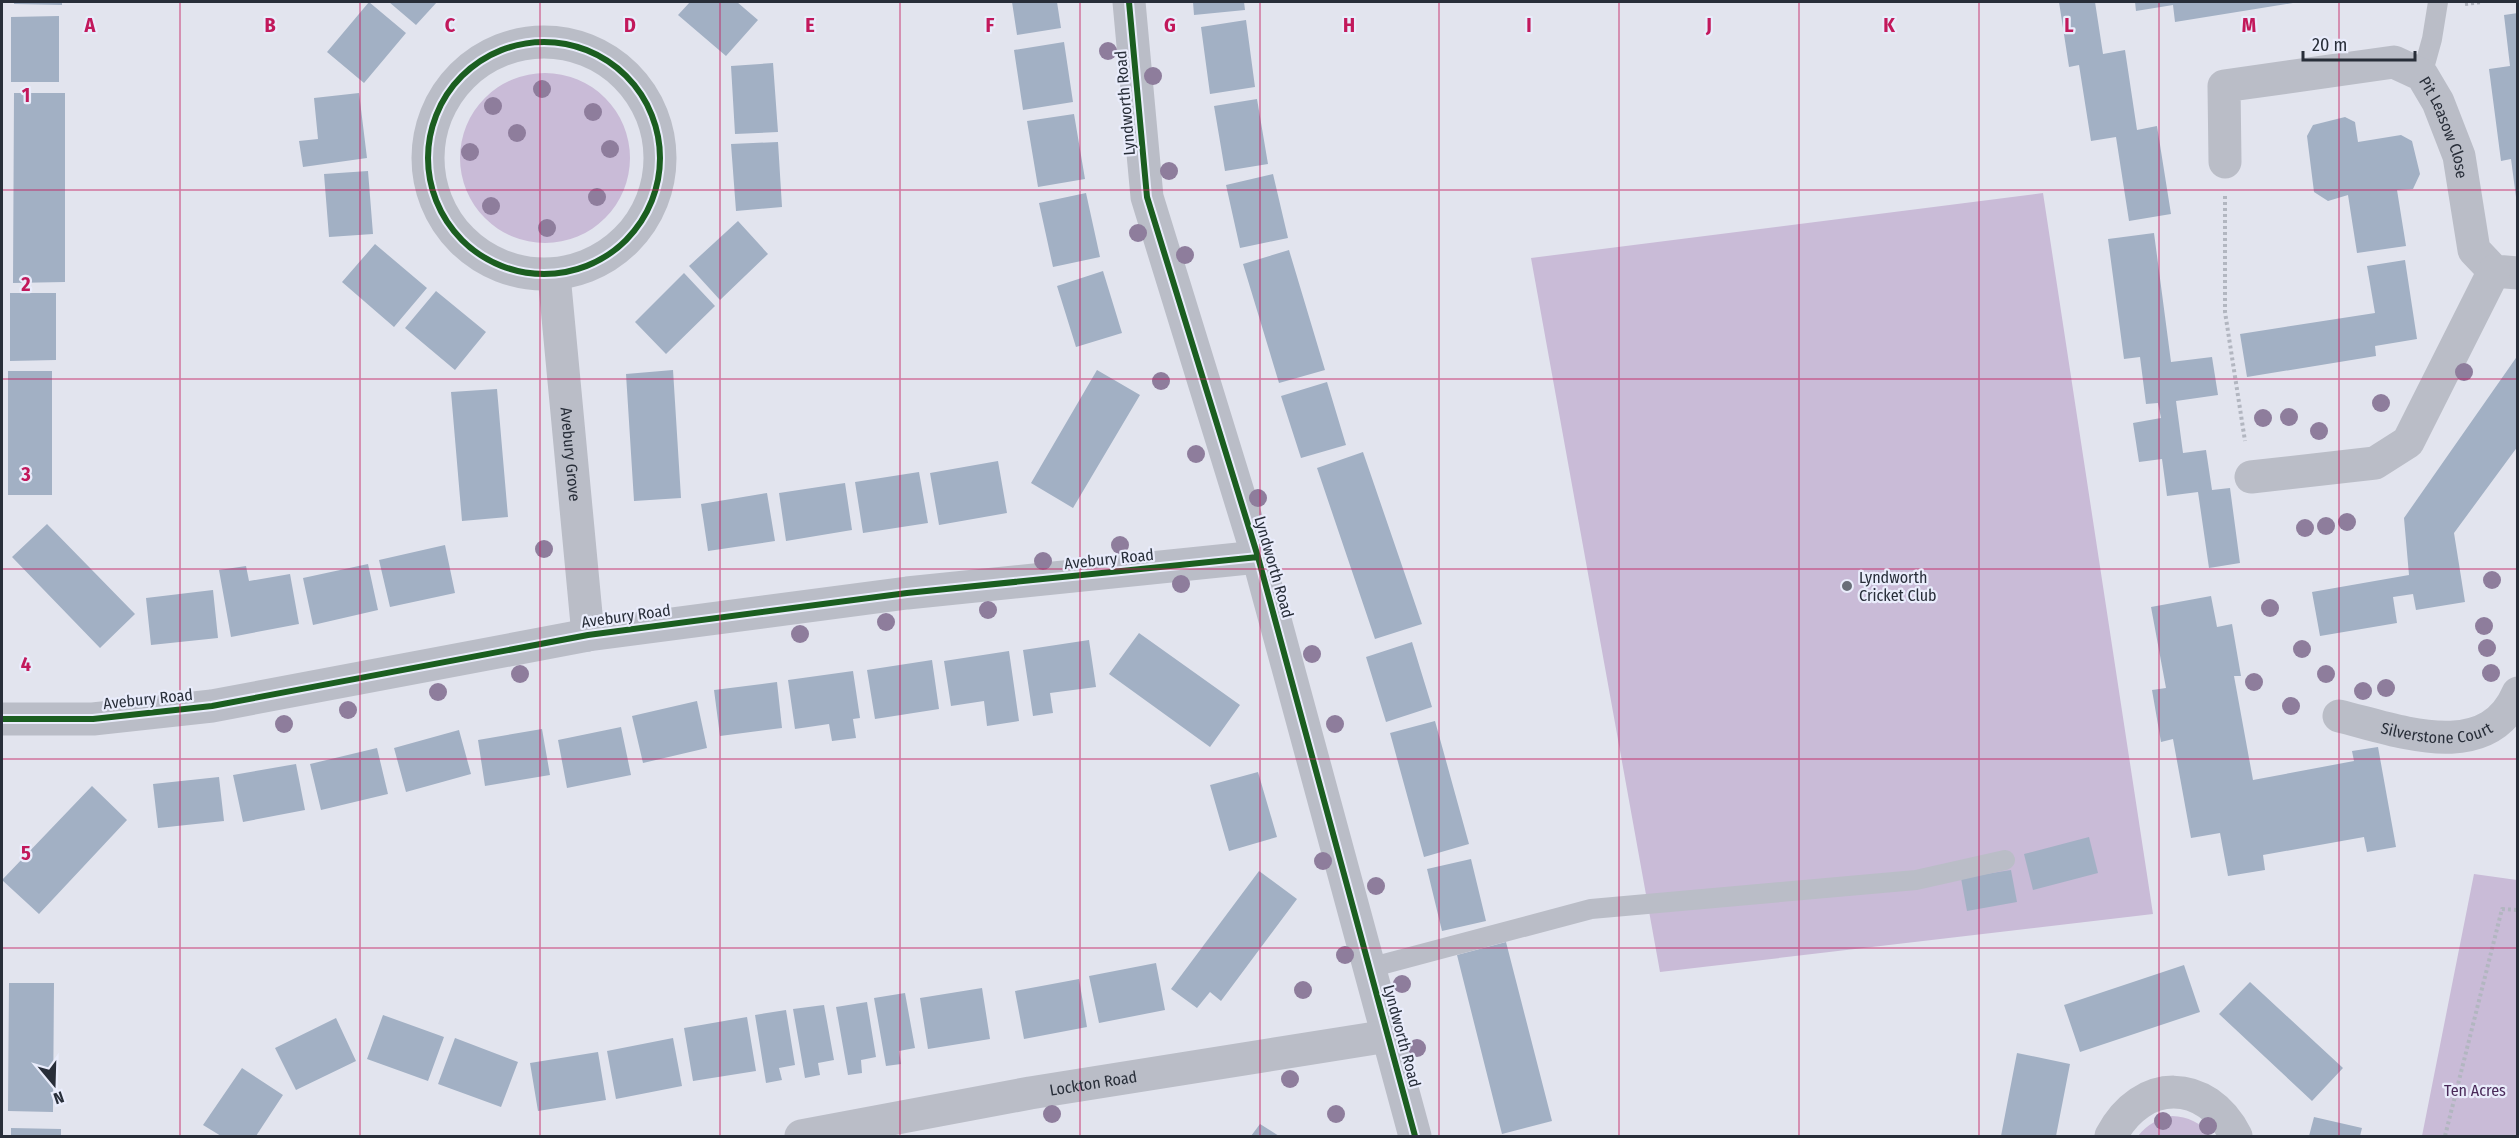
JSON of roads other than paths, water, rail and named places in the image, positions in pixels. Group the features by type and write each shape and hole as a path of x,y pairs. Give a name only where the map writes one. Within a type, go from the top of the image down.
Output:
{"street":[{"name":"Lyndworth Road","path":"1129,2 1147,196 1258,557 1415,1137"},
{"path":"532,42 569,44 603,58 631,81 651,112 660,148 658,184 644,218 620,246 589,266 554,275 517,272 483,258 455,235 436,204 427,169 429,133 443,99 466,71 497,51 532,42"},
{"name":"Pit Leasow Close","path":"2225,162 2224,86 2394,62 2422,75 2438,102 2459,156 2474,249 2505,272 2408,442 2375,463 2251,477"},
{"name":"Avebury Grove","path":"554,275 588,635"},
{"name":"Avebury Road","path":"2,719 93,719 212,706 588,635 907,593 1258,557"},
{"name":"Silverstone Court","path":"2339,716 2401,731 2437,737 2464,738 2489,729 2510,712 2517,693"},
{"name":"Lockton Road","path":"801,1137 1030,1093 1388,1036"},
{"path":"2112,1137 2120,1120 2134,1105 2152,1095 2173,1092 2194,1095 2212,1104 2227,1118 2236,1137"}],"lane":[{"path":"2422,75 2432,39 2438,2"},
{"path":"1369,968 1591,909 1916,880 2005,860"}],"place":[{"name":"Lyndworth Cricket Club","path":"1847,586"}],"park label":[{"name":"Ten Acres","path":"2475,1090"}]}
